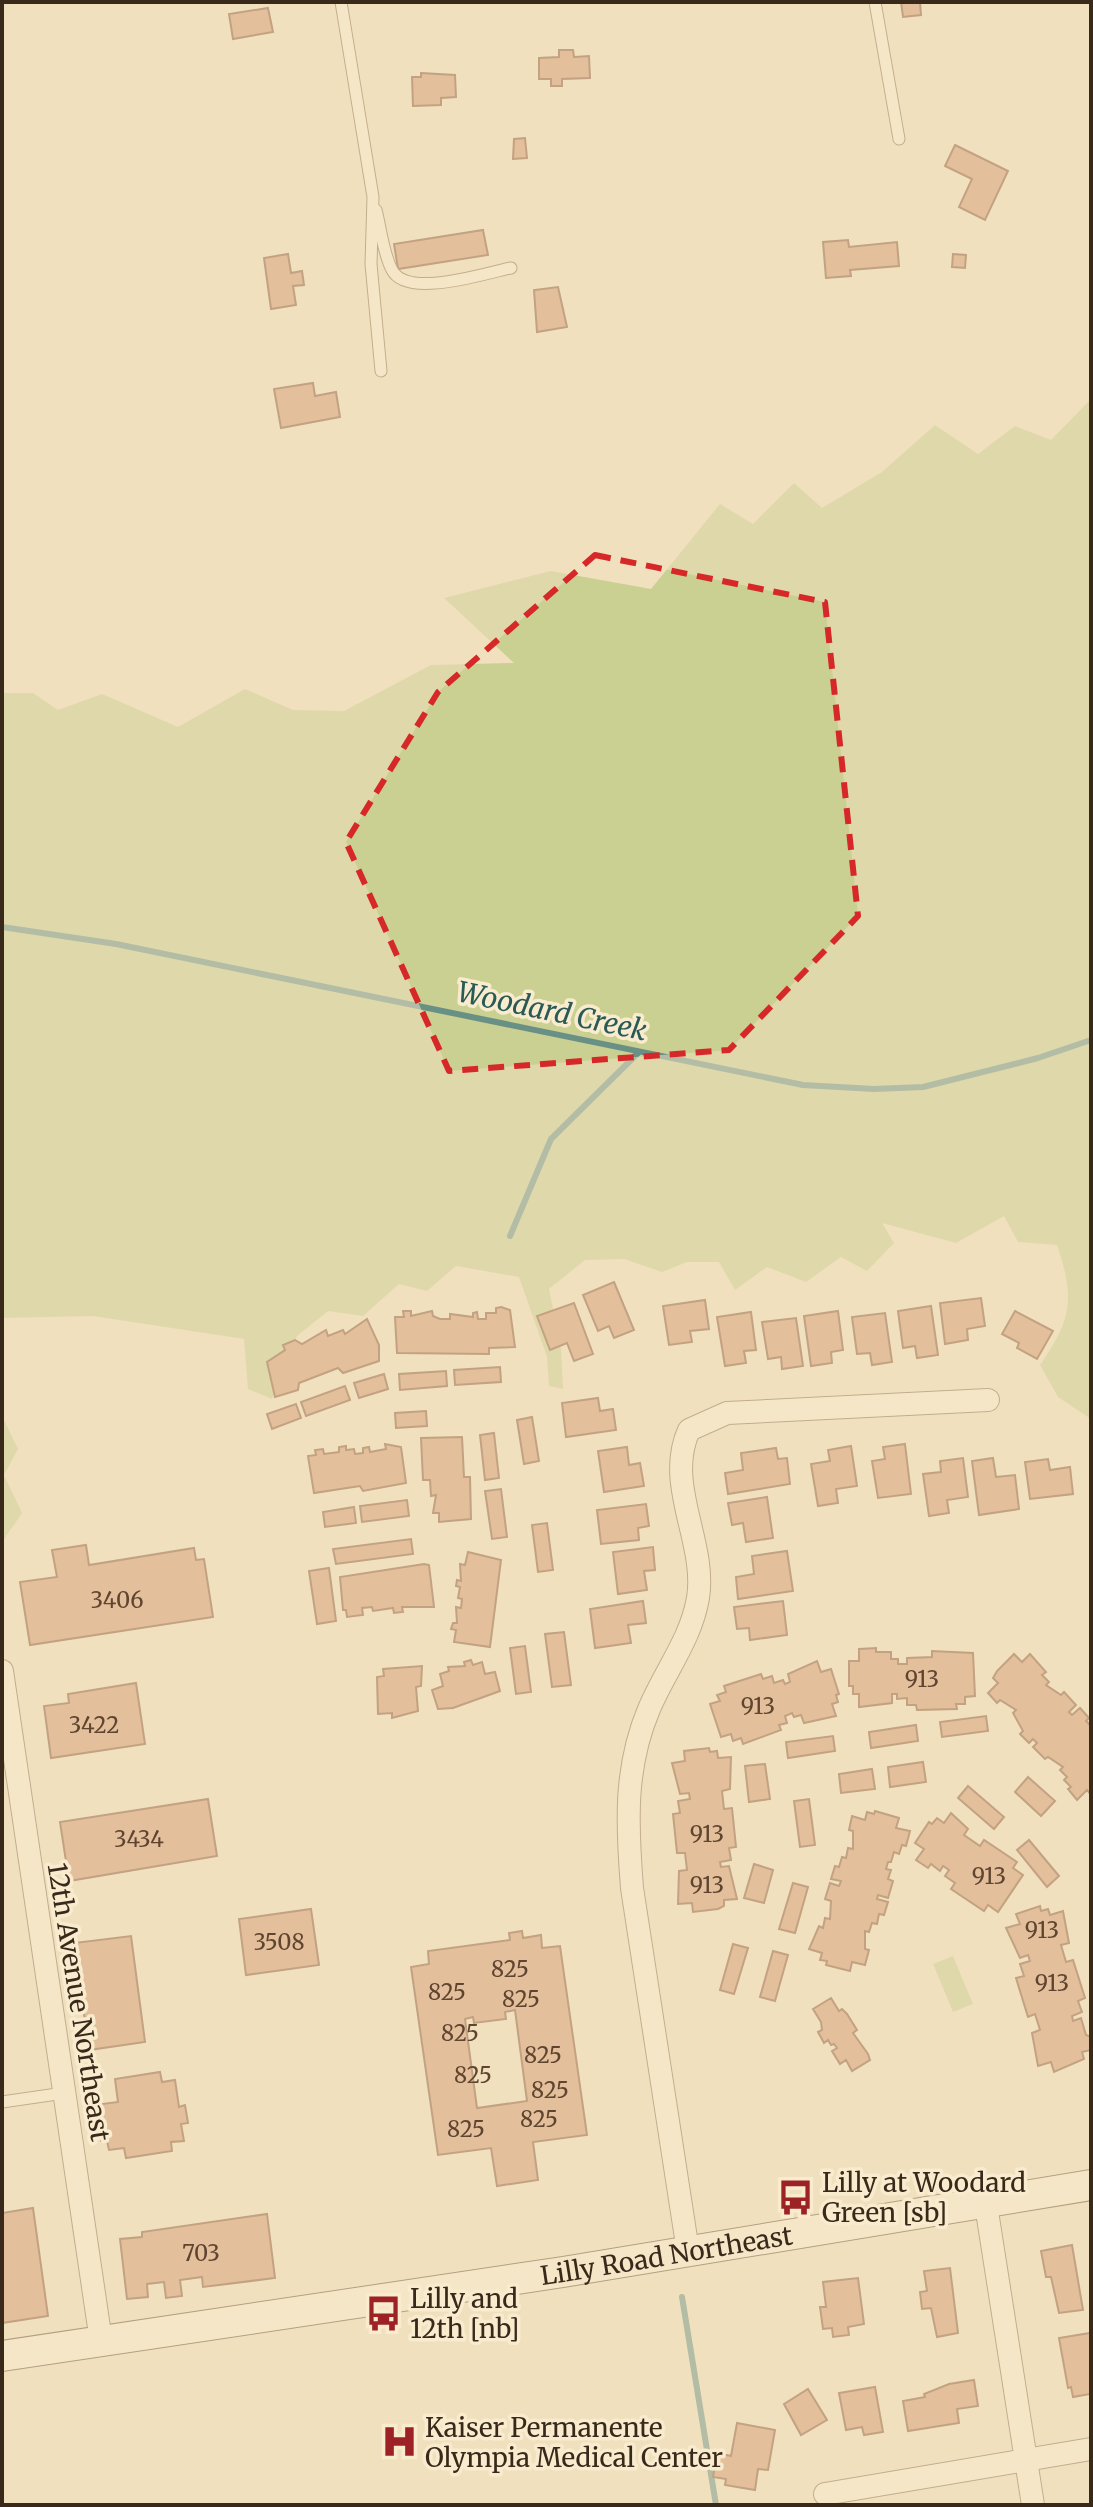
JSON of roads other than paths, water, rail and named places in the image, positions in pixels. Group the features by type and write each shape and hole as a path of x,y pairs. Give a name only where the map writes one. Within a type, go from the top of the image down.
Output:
{"street":[{"path":"688,2251 632,1888 626,1829 635,1746 689,1629 698,1595 679,1454 689,1430 727,1413 988,1400"},
{"name":"12th Avenue Northeast","path":"2,1671 101,2341"},
{"name":"Lilly Road Northeast","path":"2,2356 986,2205 1091,2185"},
{"path":"986,2205 1033,2505"},
{"path":"825,2494 1091,2449"}],"lane":[{"path":"341,2 373,197 393,273 407,282 431,284 511,268"},
{"path":"875,2 899,139"},
{"path":"373,197 371,264 381,371"},
{"path":"2,2102 64,2093"}],"waterway":[{"name":"Woodard Creek","path":"2,927 116,944 803,1085 874,1089 923,1087 1038,1058 1091,1040"},
{"path":"510,1236 551,1139 638,1053"},
{"path":"682,2297 716,2505"}],"place":[{"name":"Lilly at Woodard Green [sb]","path":"796,2197"},
{"name":"Lilly and 12th [nb]","path":"384,2313"},
{"name":"Kaiser Permanente Olympia Medical Center","path":"399,2442"}]}
